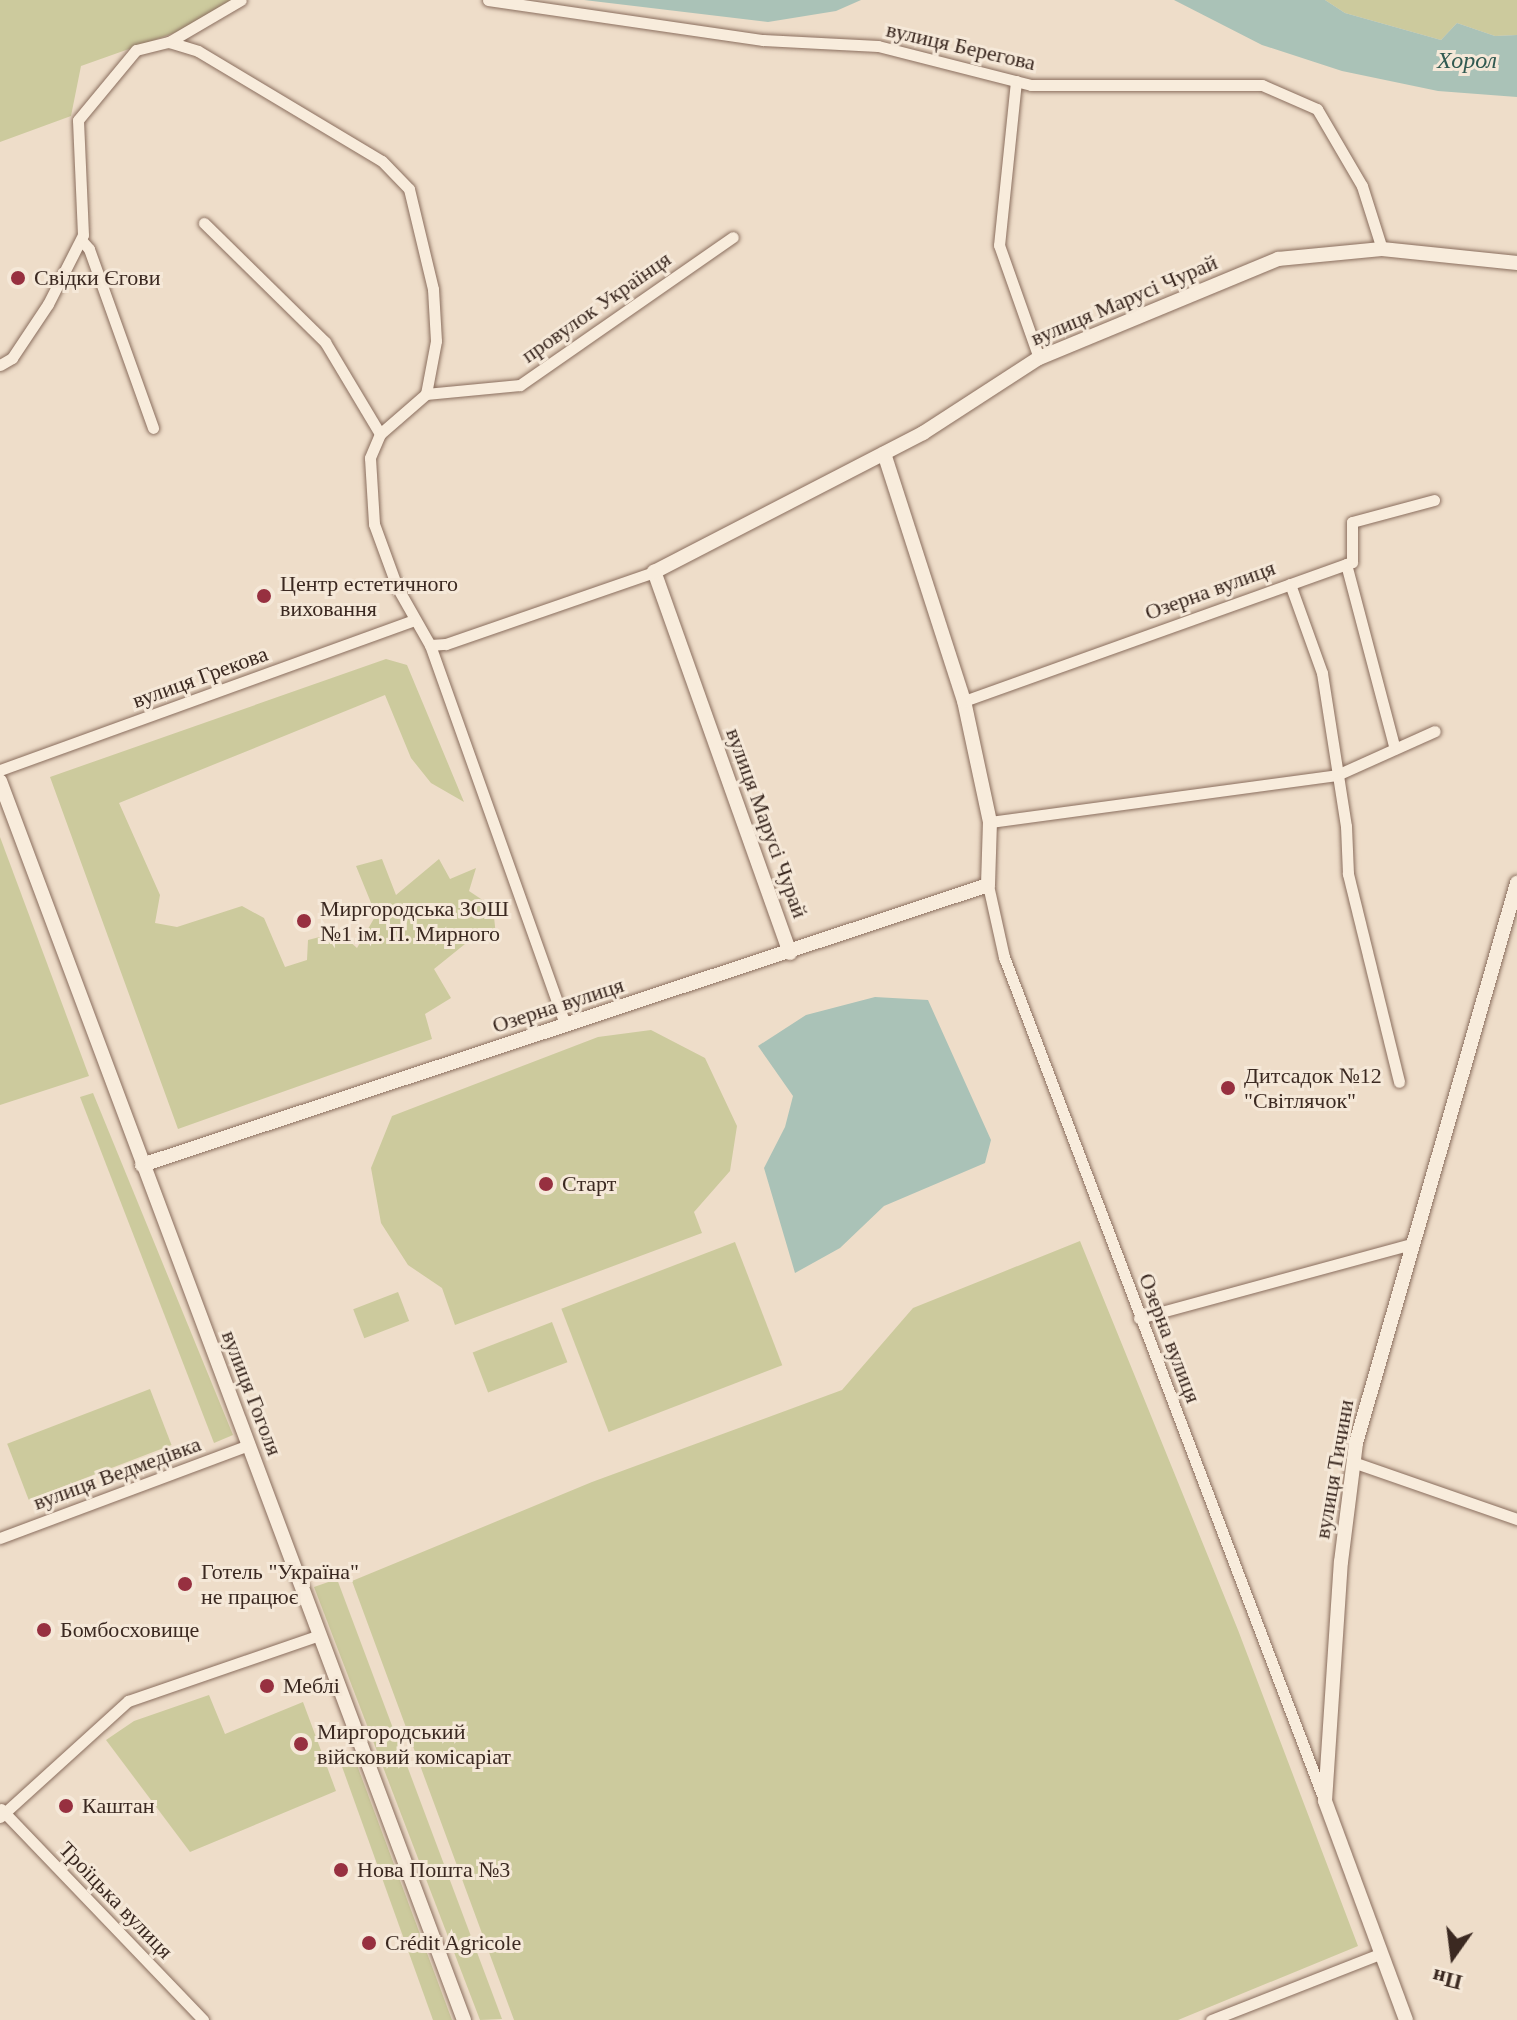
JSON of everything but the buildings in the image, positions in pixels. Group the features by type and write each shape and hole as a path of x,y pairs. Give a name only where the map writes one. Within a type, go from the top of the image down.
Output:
{"street":[{"path":"0,365 12,358 48,304 81,240 85,195 78,120 136,50 169,42 241,0"},
{"name":"вулиця Берегова","path":"488,0 763,40 878,46 1016,81 1262,85 1317,109 1362,186 1382,249"},
{"path":"169,42 198,51 289,101 382,161 409,189 433,289 436,341 426,394 380,434 370,458 374,524 412,621 430,645 565,1025"},
{"path":"1016,81 999,245 1039,358"},
{"path":"204,223 325,342 380,434"},
{"name":"провулок Українця","path":"426,394 520,385 733,237"},
{"path":"81,240 89,249 153,428"},
{"name":"вулиця Марусі Чурай","path":"430,645 446,644 654,572 884,454 1039,358 1278,259 1382,249 1517,263"},
{"name":"Озерна вулиця","path":"884,454 964,701 990,822 988,885 1004,957 1325,1801"},
{"path":"1395,749 1346,564 1352,562 1352,522 1434,500"},
{"name":"Озерна вулиця","path":"964,701 1346,564"},
{"name":"вулиця Марусі Чурай","path":"654,572 790,953"},
{"path":"1290,584 1322,673 1348,874 1399,1082"},
{"name":"вулиця Грекова","path":"0,770 412,621"},
{"path":"990,822 1337,775 1435,731"},
{"name":"вулиця Гоголя","path":"0,781 464,2020"},
{"name":"вулиця Тичини","path":"1406,2020 1379,1954 1325,1801 1341,1562 1353,1462 1411,1244 1517,883"},
{"name":"Озерна вулиця","path":"142,1165 988,885"},
{"path":"1139,1318 1411,1244"},
{"name":"вулиця Ведмедівка","path":"0,1538 249,1445"},
{"path":"1353,1462 1517,1519"},
{"path":"2,1813 128,1701 320,1635"},
{"name":"Троїцька вулиця","path":"2,1813 203,2020"},
{"path":"1211,2020 1379,1954"}],"shaded area":[{"path":"0,0 240,0 174,33 81,66 71,116 0,142"},
{"path":"1325,0 1517,0 1517,35 1495,36 1457,23 1441,40 1345,13"},
{"path":"386,659 407,665 464,802 431,783 411,758 385,695 119,803 160,895 155,923 177,927 242,906 264,918 285,967 307,960 308,940 339,932 357,948 376,915 356,866 382,859 396,895 439,859 450,879 476,868 469,891 493,907 496,936 465,944 434,969 451,998 425,1014 432,1039 178,1129 50,777"},
{"path":"0,837 89,1076 0,1105"},
{"name":"Старт","path":"651,1030 705,1058 737,1126 730,1171 694,1212 702,1233 455,1325 442,1288 408,1265 381,1223 371,1168 392,1116 598,1037"},
{"path":"93,1093 233,1435 214,1443 80,1097"},
{"path":"1080,1241 1238,1630 1358,1946 1178,2020 514,2020 352,1581 592,1482 842,1390 913,1308"},
{"path":"735,1242 782,1365 609,1432 561,1309"},
{"path":"398,1292 409,1321 364,1338 353,1309"},
{"path":"552,1322 567,1362 488,1393 473,1352"},
{"path":"150,1389 172,1445 29,1500 7,1444"},
{"path":"337,1579 502,2019 480,2020 314,1587"},
{"path":"209,1695 225,1734 303,1702 336,1791 190,1852 106,1740 134,1721"},
{"path":"354,1757 452,2020 433,2020 340,1761"}],"water":[{"path":"584,0 861,0 836,11 768,22"},
{"name":"Хорол","path":"1174,0 1325,0 1345,13 1441,40 1457,23 1495,36 1517,35 1517,97 1438,91 1342,71 1262,45"},
{"path":"875,997 928,1000 991,1140 985,1163 884,1206 840,1248 795,1273 764,1168 785,1127 793,1096 758,1046 806,1015"}],"place":[{"name":"Свідки Єгови","path":"18,278"},
{"name":"Центр естетичного виховання","path":"264,596"},
{"name":"Миргородська ЗОШ №1 ім. П. Мирного","path":"304,921"},
{"name":"Дитсадок №12 \"Світлячок\"","path":"1228,1088"},
{"name":"Старт","path":"546,1184"},
{"name":"Готель \"Україна\" не працює","path":"185,1584"},
{"name":"Бомбосховище","path":"44,1630"},
{"name":"Меблі","path":"267,1686"},
{"name":"Миргородський війсковий комісаріат","path":"301,1744"},
{"name":"Каштан","path":"66,1806"},
{"name":"Нова Пошта №3","path":"341,1870"},
{"name":"Crédit Agricole","path":"369,1943"}]}
